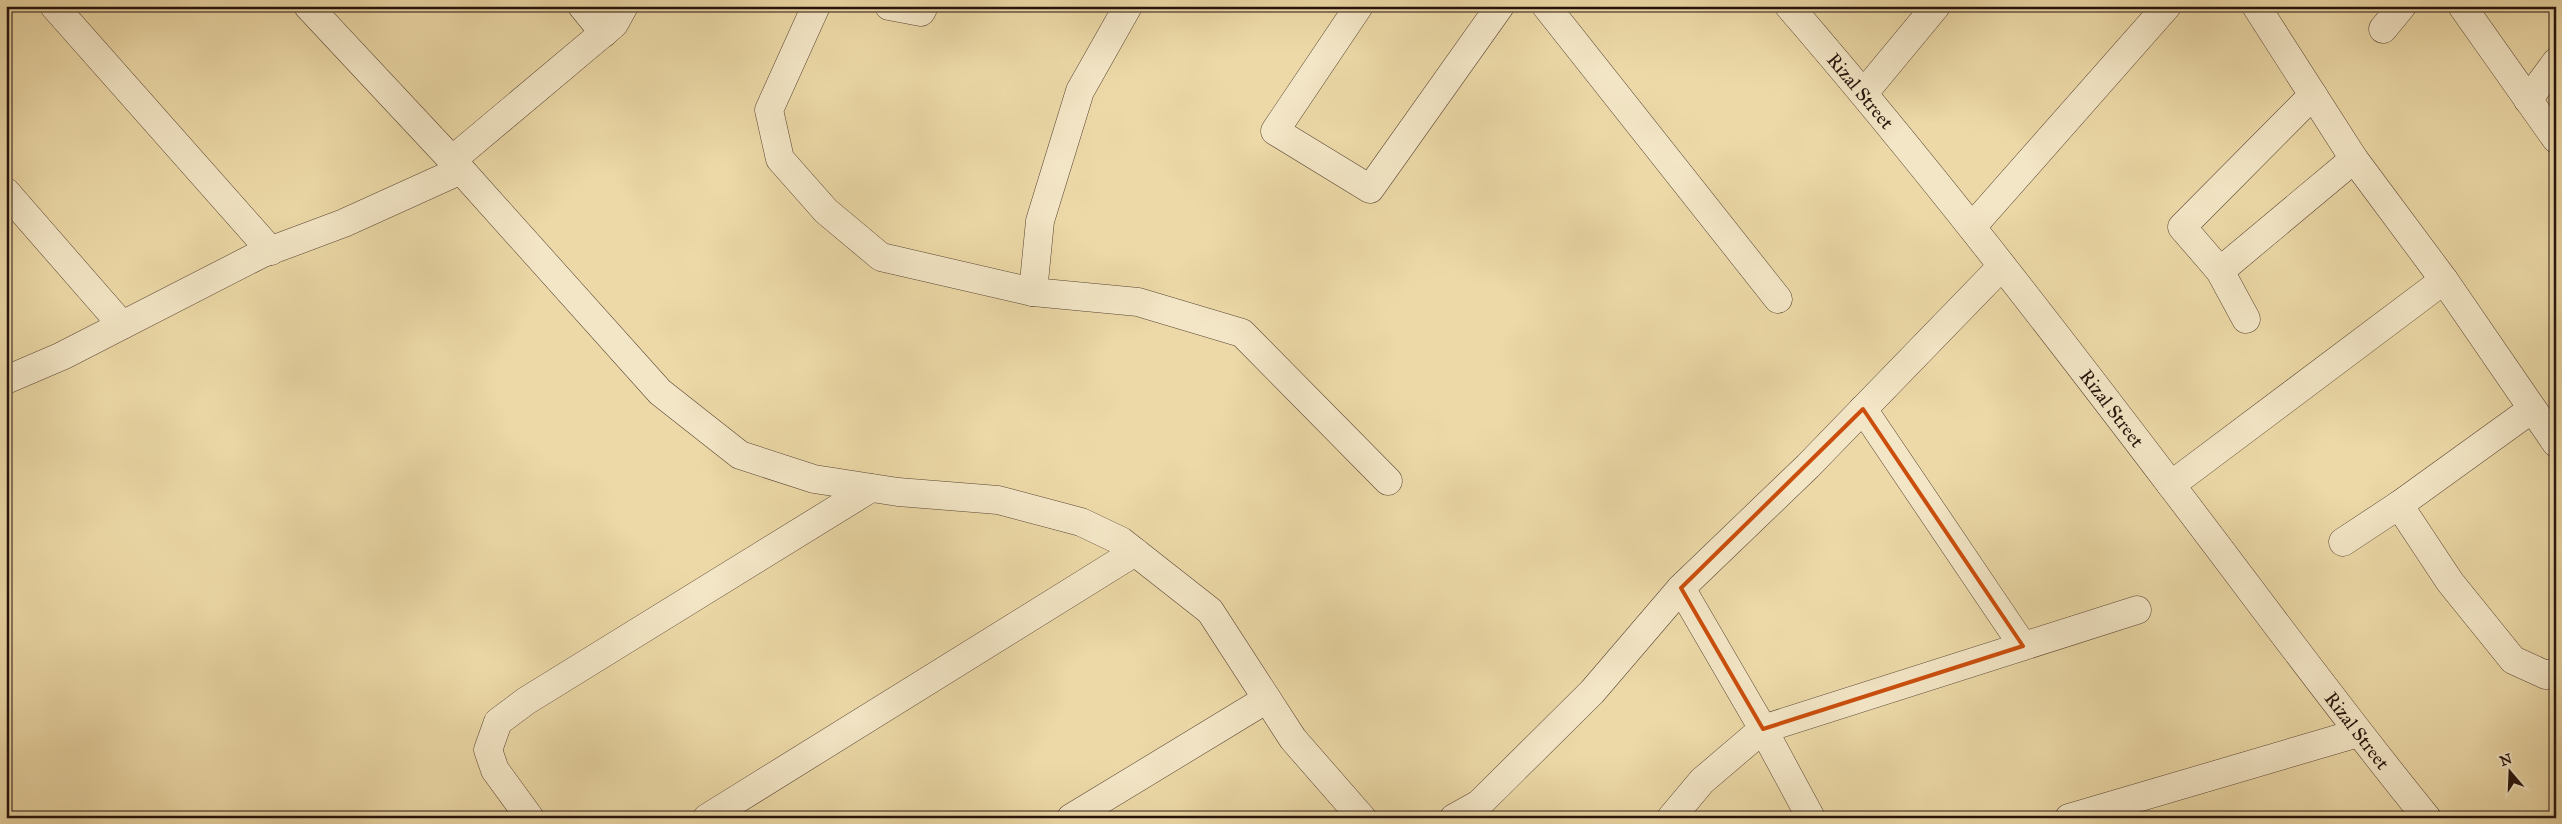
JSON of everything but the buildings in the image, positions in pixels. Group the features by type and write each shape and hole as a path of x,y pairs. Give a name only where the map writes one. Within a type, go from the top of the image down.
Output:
{"street":[{"path":"54,6 271,250"},
{"path":"308,6 456,165 660,392 740,455 814,479 871,488 998,500 1081,522 1121,541 1210,611 1293,739 1362,818"},
{"path":"582,6 604,33"},
{"path":"6,380 62,356 271,250 344,223 456,165 614,24 624,6"},
{"path":"816,6 769,110 780,159 826,211 882,257 1033,292 1138,302 1242,334 1388,481"},
{"path":"889,6 921,12 924,6"},
{"path":"1033,292 1040,221 1080,91 1128,6"},
{"path":"1359,6 1275,131 1370,190 1500,6"},
{"path":"1546,6 1778,300"},
{"name":"Rizal Street","path":"1789,6 1864,93 1972,227 2171,485 2358,733 2427,818"},
{"path":"1864,93 1936,6"},
{"path":"1972,227 2167,6"},
{"path":"2256,6 2354,160 2444,280 2556,443"},
{"path":"2383,29 2402,6"},
{"path":"2462,6 2556,140"},
{"path":"2528,100 2556,62"},
{"path":"2246,319 2220,271 2182,227 2313,95"},
{"path":"2220,271 2354,160"},
{"path":"6,192 122,325"},
{"path":"1454,818 1479,804 1592,692 1681,588 1863,409 2002,266"},
{"path":"2171,485 2444,280"},
{"path":"1863,409 2023,646"},
{"path":"2344,542 2399,505 2532,409"},
{"path":"530,818 495,770 488,750 498,722 526,701 871,488"},
{"path":"2399,505 2450,582 2513,660 2546,675 2556,672"},
{"path":"707,818 1136,552"},
{"path":"1681,588 1763,728 1811,818"},
{"path":"1671,818 1702,781 1763,728 2136,610"},
{"path":"1072,818 1267,699"},
{"path":"2069,818 2358,733"}],"highlighted area":[{"path":"1863,409 2023,646 1763,729 1681,588"}]}
